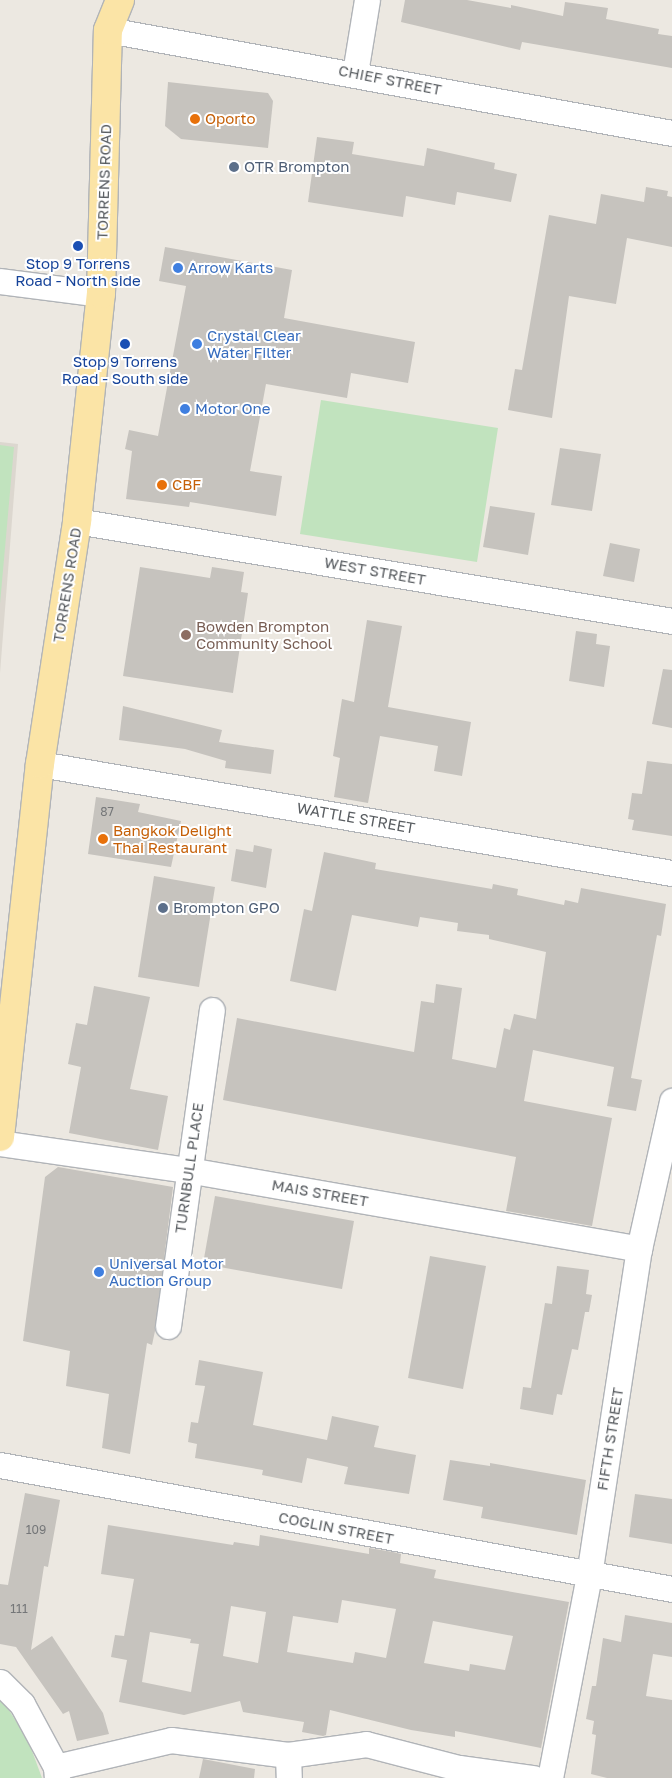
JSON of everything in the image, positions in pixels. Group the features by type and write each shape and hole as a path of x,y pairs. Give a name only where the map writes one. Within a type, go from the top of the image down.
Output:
{"main road":[{"name":"TORRENS ROAD","path":"96,0 108,30"},
{"name":"TORRENS ROAD","path":"0,1138 8,996 40,764 77,521 101,294 108,30 120,0"}],"street":[{"path":"355,73 367,0"},
{"name":"CHIEF STREET","path":"108,30 355,73 672,133"},
{"path":"0,281 101,294"},
{"name":"WEST STREET","path":"77,521 672,621"},
{"name":"WATTLE STREET","path":"40,764 672,873"},
{"name":"TURNBULL PLACE","path":"168,1326 188,1170 212,1010"},
{"name":"FIFTH STREET","path":"550,1778 589,1575 639,1249 672,1105"},
{"name":"MAIS STREET","path":"0,1143 188,1170 639,1249"},
{"name":"COGLIN STREET","path":"0,1465 672,1589"},
{"path":"0,1682 22,1704 56,1772 171,1740 288,1767 366,1744 459,1768 533,1778"}],"shaded area":[{"path":"0,442 18,444 0,673"}],"green space":[{"path":"321,400 498,428 477,562 300,534"},
{"path":"0,445 14,447 0,604"},
{"path":"0,1696 28,1740 42,1778 0,1778"}],"building":[{"path":"405,0 467,0 511,8 511,5 563,16 565,2 608,8 606,19 659,29 658,34 672,36 672,68 522,42 520,50 401,22"},
{"path":"168,82 268,93 273,101 268,148 181,139 165,126"},
{"path":"317,137 354,142 352,154 424,166 427,148 495,163 494,169 517,174 511,202 457,192 455,205 406,196 403,217 308,202"},
{"path":"646,187 668,191 667,196 672,197 672,247 627,238 616,304 569,296 552,418 508,410 515,369 522,370 549,215 596,224 601,194 644,202"},
{"path":"165,247 292,270 284,318 415,342 408,383 351,373 347,398 266,384 250,471 282,476 276,516 190,502 189,507 126,499 132,451 125,449 129,430 158,436 186,286 159,281"},
{"path":"560,448 601,454 592,511 551,505"},
{"path":"490,506 535,513 528,555 483,547"},
{"path":"610,543 640,549 634,582 603,576"},
{"name":"Bowden Brompton Community School","path":"140,567 210,578 212,567 244,572 241,592 248,593 233,693 123,676"},
{"path":"367,620 402,626 388,707 471,722 462,776 434,771 438,746 380,736 368,803 334,797 340,758 333,756 342,699 354,702"},
{"path":"576,631 597,634 596,644 610,646 604,687 569,681"},
{"path":"663,669 672,670 672,728 652,724"},
{"path":"123,706 222,730 219,742 274,750 271,774 225,768 226,761 185,749 119,740"},
{"path":"647,761 672,764 672,836 632,830 634,820 628,819 632,793 642,794"},
{"path":"96,797 140,804 138,812 181,821 171,867 88,854"},
{"path":"254,845 272,849 266,888 231,881 236,849 253,852"},
{"path":"324,852 376,863 375,869 492,889 493,884 518,889 517,895 564,905 565,900 578,903 581,888 666,904 661,936 657,935 631,1078 642,1080 636,1111 607,1106 614,1067 533,1050 524,1101 612,1118 592,1226 506,1211 516,1157 223,1100 237,1018 414,1052 421,1001 434,1003 436,984 462,988 452,1059 496,1068 504,1028 510,1030 514,1014 536,1019 546,952 489,939 489,935 457,931 458,923 420,917 418,927 352,915 336,991 290,981 304,909 312,911"},
{"path":"154,876 215,887 199,987 138,977"},
{"path":"94,986 150,997 130,1089 168,1096 158,1150 69,1133 81,1067 68,1064 76,1023 87,1025"},
{"path":"58,1167 173,1187 155,1331 152,1345 147,1343 130,1454 102,1448 109,1394 66,1386 70,1351 23,1341 45,1177"},
{"path":"215,1196 354,1221 342,1289 203,1264"},
{"path":"430,1256 486,1266 463,1389 408,1378"},
{"path":"557,1266 589,1270 586,1294 592,1295 589,1312 585,1312 578,1350 572,1349 562,1395 557,1394 553,1415 520,1409 523,1387 531,1388 545,1303 552,1304"},
{"path":"199,1360 263,1372 253,1425 327,1440 332,1416 379,1426 374,1447 416,1455 409,1494 344,1484 348,1467 307,1458 302,1483 262,1475 263,1470 195,1458 197,1444 188,1442 191,1422 198,1423 205,1386 195,1385"},
{"path":"450,1460 490,1466 490,1463 586,1480 577,1535 481,1518 483,1507 443,1500"},
{"path":"25,1493 60,1500 48,1567 44,1566 31,1650 52,1636 103,1713 109,1734 77,1741 69,1711 63,1714 16,1647 0,1644 0,1584 8,1585"},
{"path":"635,1494 672,1499 672,1544 629,1537"},
{"path":"108,1525 233,1545 234,1542 259,1546 260,1535 369,1554 369,1548 393,1552 401,1554 400,1563 436,1570 434,1578 569,1602 541,1748 455,1731 455,1737 411,1730 330,1710 326,1735 323,1736 302,1732 304,1722 243,1712 240,1701 184,1715 119,1702 127,1660 111,1657 115,1635 124,1636 134,1579 101,1574","holes":["342,1600 396,1609 386,1658 355,1652 353,1663 287,1652 293,1616 338,1623","231,1606 266,1612 258,1663 223,1656","433,1621 513,1636 505,1670 470,1664 469,1671 424,1663","150,1632 191,1639 190,1643 199,1644 191,1692 142,1682"]},
{"path":"625,1615 672,1623 672,1657 653,1654 646,1696 672,1700 672,1778 607,1778 591,1774 596,1735 592,1734 594,1721 586,1719 592,1686 596,1686 603,1638 621,1642"},
{"path":"203,1759 255,1769 254,1778 199,1778"}],"place":[{"name":"Oporto","path":"195,119"},
{"name":"OTR Brompton","path":"234,167"},
{"name":"Stop 9 Torrens Road - North side","path":"78,246"},
{"name":"Arrow Karts","path":"178,268"},
{"name":"Stop 9 Torrens Road - South side","path":"125,344"},
{"name":"Crystal Clear Water Filter","path":"197,344"},
{"name":"Motor One","path":"185,409"},
{"name":"CBF","path":"162,485"},
{"name":"Bowden Brompton Community School","path":"186,635"},
{"name":"Bangkok Delight Thai Restaurant","path":"103,839"},
{"name":"Brompton GPO","path":"163,908"},
{"name":"Universal Motor Auction Group","path":"99,1272"}]}
